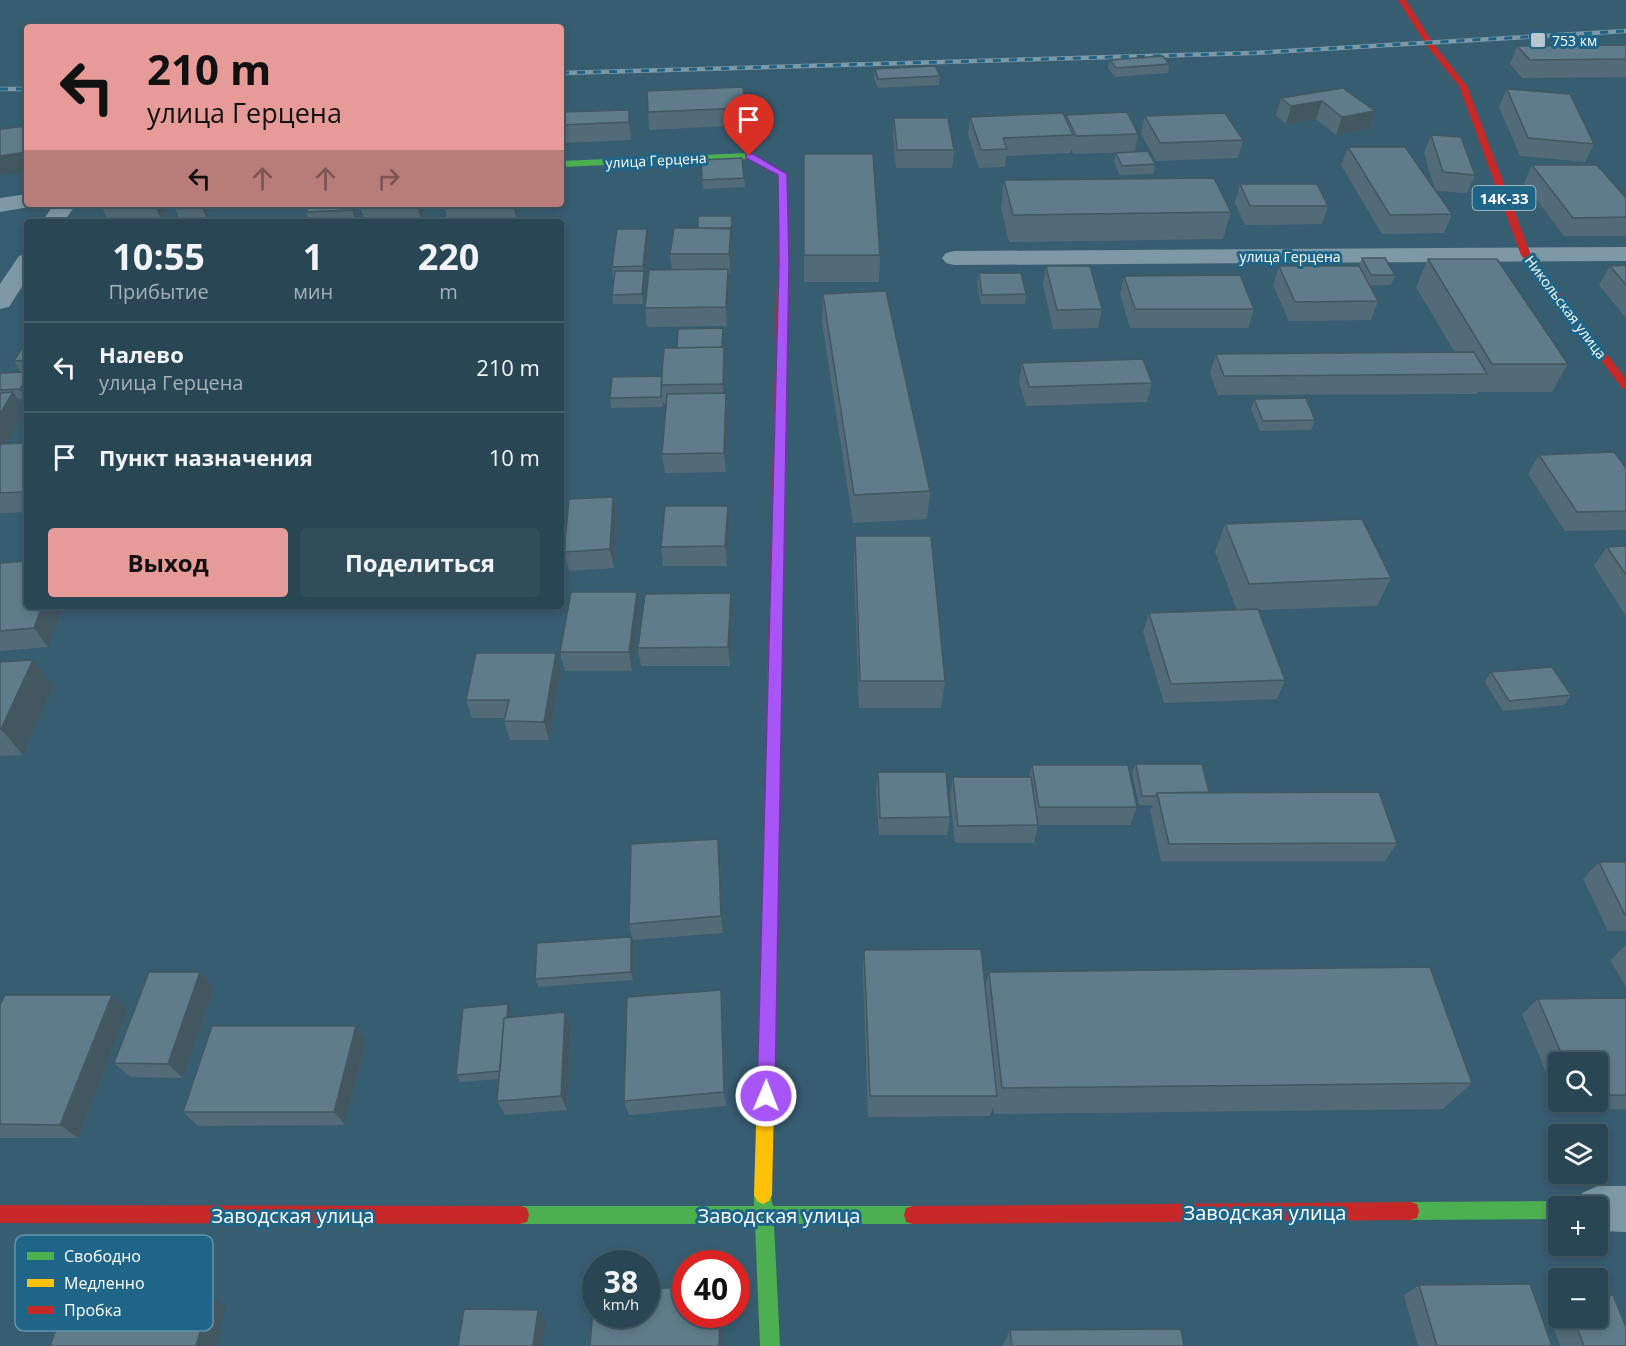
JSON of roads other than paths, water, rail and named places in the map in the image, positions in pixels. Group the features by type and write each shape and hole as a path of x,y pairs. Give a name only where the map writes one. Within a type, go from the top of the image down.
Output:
{"street":[{"name":"Никольская улица","path":"1402,0 1430,44 1462,86 1526,255 1626,386"},
{"name":"улица Герцена","path":"564,164 749,156 782,174 784,262 763,1216"},
{"path":"0,205 24,201"},
{"name":"улица Герцена","path":"954,258 1626,254"},
{"path":"0,302 24,266"},
{"path":"1608,1209 1626,1209"},
{"name":"Заводская улица","path":"0,1214 763,1216 1548,1210"},
{"path":"763,1216 770,1346"}],"railway":[{"path":"564,73 1253,53 1626,31"},
{"path":"0,89 24,89"}],"place":[{"name":"753 км","path":"1538,40"}]}
